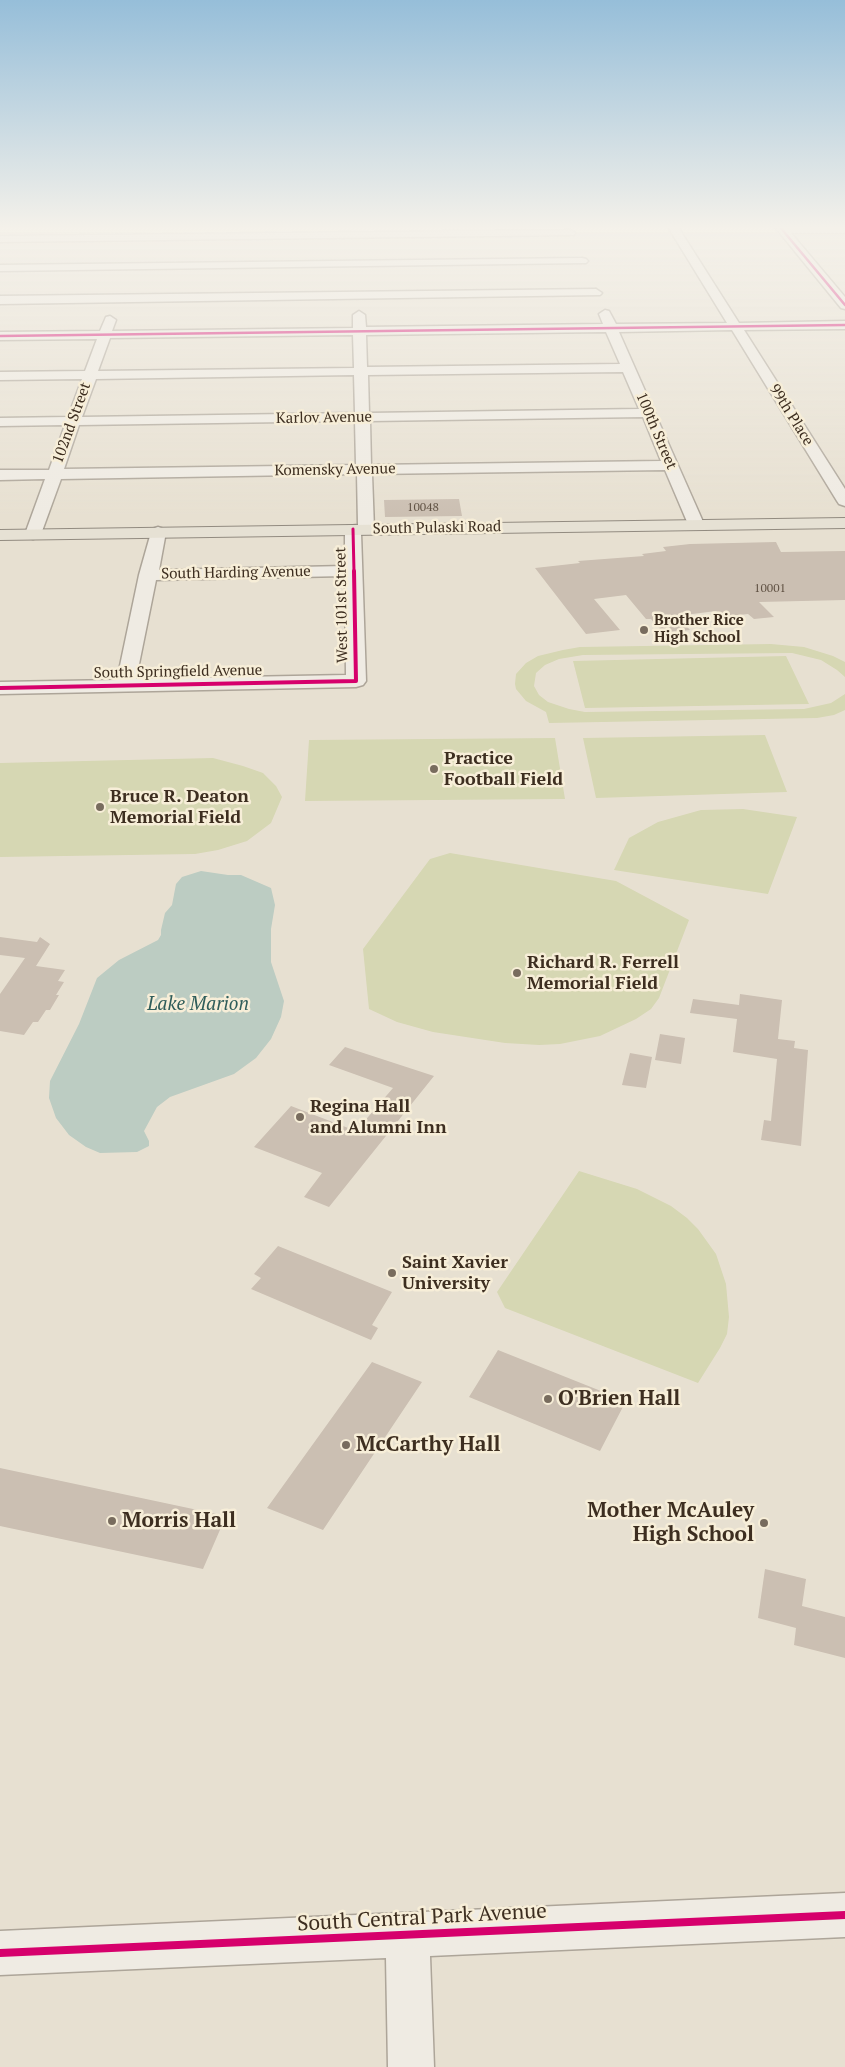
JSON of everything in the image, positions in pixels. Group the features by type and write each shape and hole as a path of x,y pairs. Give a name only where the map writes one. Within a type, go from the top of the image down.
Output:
{"main road":[{"name":"South Pulaski Road","path":"0,535 845,523"}],"street":[{"name":"102nd Street","path":"33,534 109,323"},
{"name":"West 101st Street","path":"356,681 353,571 360,529 364,469 360,323"},
{"name":"100th Street","path":"609,323 696,524"},
{"name":"99th Place","path":"734,323 845,501"},
{"path":"0,336 845,325"},
{"path":"0,376 628,368"},
{"name":"Karlov Avenue","path":"0,422 648,413"},
{"name":"Komensky Avenue","path":"0,475 670,464"},
{"path":"125,686 158,532"},
{"name":"South Harding Avenue","path":"148,575 353,571"},
{"name":"South Springfield Avenue","path":"0,688 356,681"},
{"name":"South Central Park Avenue","path":"0,1953 845,1915"},
{"path":"407,1935 411,2067"}],"green space":[{"path":"771,644 804,647 833,656 845,662 845,677 821,660 792,653 583,655 559,659 545,665 536,673 534,686 539,695 548,702 585,712 804,709 831,703 845,694 845,710 834,715 817,718 549,723 546,712 526,701 516,689 515,684 516,674 526,663 538,656 580,647"},
{"path":"786,656 809,704 585,708 573,661"},
{"path":"765,735 787,792 596,798 583,738"},
{"name":"Practice Football Field","path":"555,738 565,799 305,801 309,740"},
{"path":"213,758 263,773 276,786 282,797 271,823 247,841 218,850 195,854 0,857 0,763"},
{"path":"743,809 797,817 768,894 614,870 629,838 658,822 701,810"},
{"name":"Richard R. Ferrell Memorial Field","path":"450,853 616,881 689,920 659,998 651,1009 636,1019 600,1036 560,1044 539,1045 505,1043 433,1032 397,1022 369,1009 363,949 430,859"},
{"path":"579,1171 637,1189 671,1206 698,1229 716,1254 726,1284 729,1317 727,1334 698,1383 505,1308 497,1292"}],"water":[{"name":"Lake Marion","path":"201,871 241,875 271,888 275,905 271,929 271,962 284,1001 281,1017 271,1039 256,1058 234,1074 170,1097 157,1107 144,1131 149,1141 149,1146 137,1152 100,1153 86,1147 69,1135 56,1118 49,1098 50,1081 79,1024 97,978 119,960 158,940 161,935 165,913 172,905 176,884 182,877"}],"building":[{"path":"459,499 462,516 385,517 384,500"},
{"name":"Brother Rice High School","path":"776,542 781,552 845,551 845,600 759,602 774,617 754,619 748,614 722,617 716,611 677,616 690,630 670,632 662,631 651,619 646,619 626,595 594,599 620,630 586,634 535,568 580,563 578,561 644,556 642,554 666,551 663,547 690,544"},
{"path":"0,937 37,942 40,937 50,944 36,966 65,970 58,981 64,982 50,1010 46,1010 38,1022 33,1022 24,1035 0,1031 0,994 25,958 0,955"},
{"path":"740,994 782,1000 778,1039 795,1041 794,1048 808,1050 801,1146 761,1140 764,1120 771,1121 777,1059 733,1052 737,1019 690,1013 693,999 739,1005"},
{"path":"660,1034 685,1038 681,1064 655,1060"},
{"name":"Regina Hall and Alumni Inn","path":"345,1047 434,1076 329,1207 304,1197 322,1173 254,1147 291,1106 356,1131 393,1088 329,1065"},
{"path":"630,1053 652,1057 646,1088 622,1085"},
{"path":"278,1246 392,1292 372,1325 378,1328 371,1340 251,1289 261,1278 254,1274"},
{"name":"O'Brien Hall","path":"498,1350 626,1401 600,1451 469,1397"},
{"name":"McCarthy Hall","path":"372,1362 422,1382 323,1530 267,1508"},
{"name":"Morris Hall","path":"0,1468 226,1516 203,1569 0,1526"},
{"path":"765,1569 806,1579 802,1606 845,1617 845,1658 794,1645 796,1628 758,1618"}],"cycle path":[{"path":"0,336 845,325"},
{"path":"0,688 356,681 353,529"},
{"path":"0,1953 845,1915"}],"place":[{"name":"Brother Rice High School","path":"644,630"},
{"name":"Practice Football Field","path":"434,769"},
{"name":"Bruce R. Deaton Memorial Field","path":"100,807"},
{"name":"Richard R. Ferrell Memorial Field","path":"517,973"},
{"name":"Regina Hall and Alumni Inn","path":"300,1117"},
{"name":"Saint Xavier University","path":"392,1273"},
{"name":"O'Brien Hall","path":"548,1399"},
{"name":"McCarthy Hall","path":"346,1445"},
{"name":"Morris Hall","path":"112,1521"},
{"name":"Mother McAuley High School","path":"764,1523"}]}
